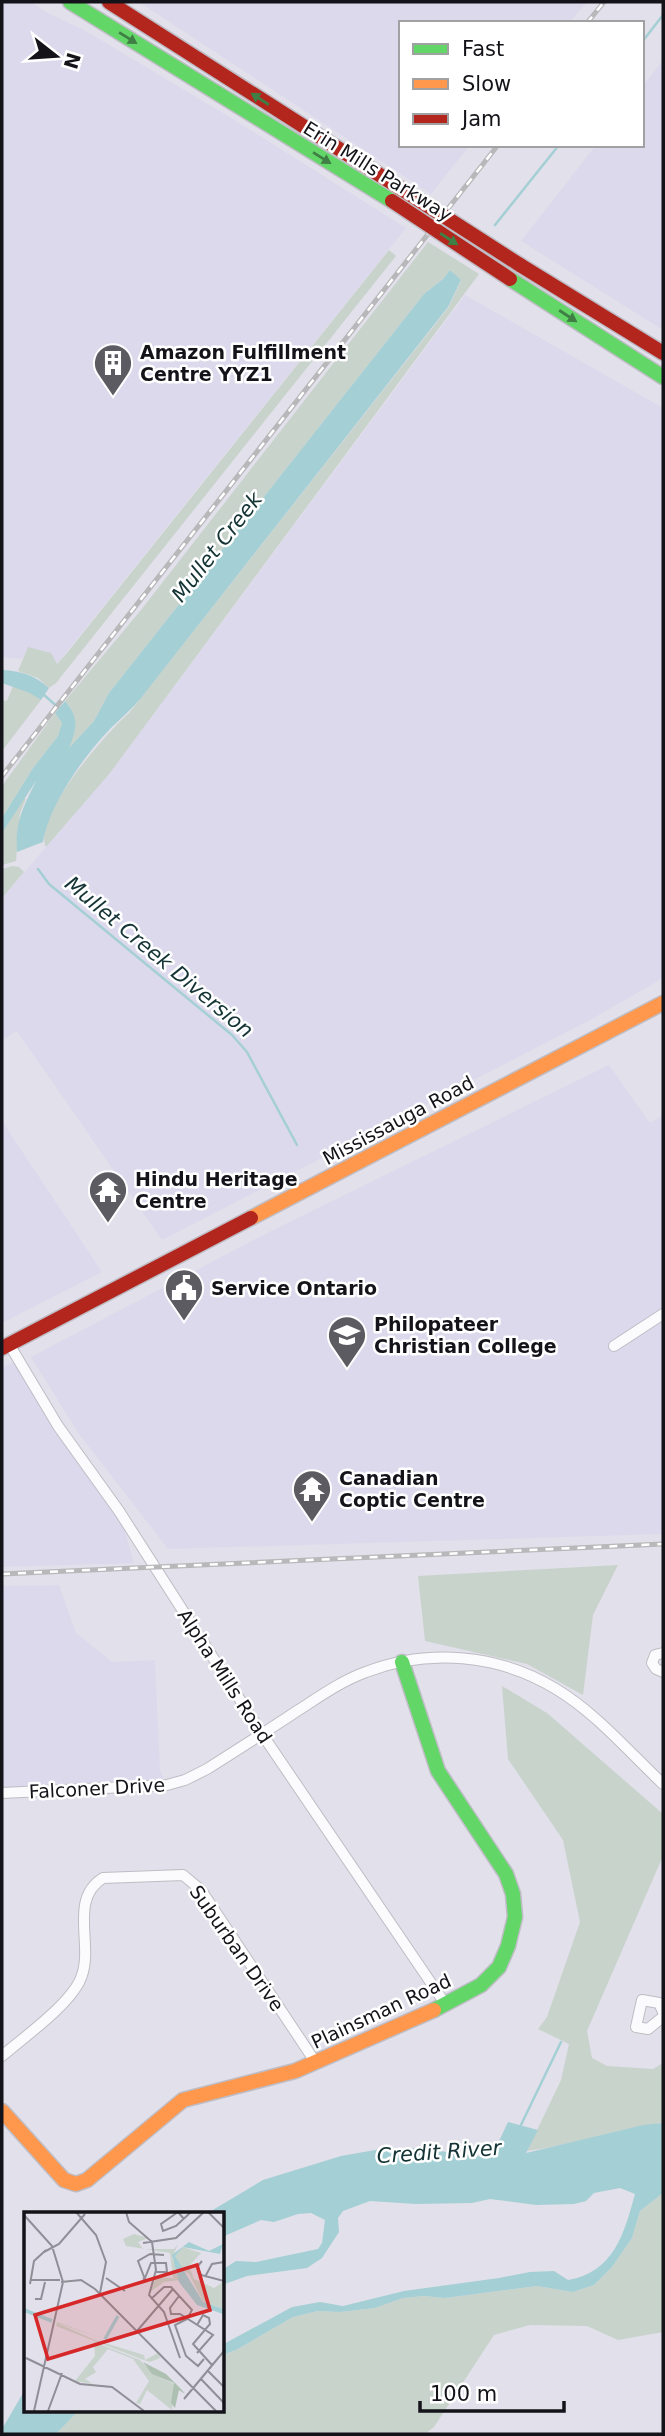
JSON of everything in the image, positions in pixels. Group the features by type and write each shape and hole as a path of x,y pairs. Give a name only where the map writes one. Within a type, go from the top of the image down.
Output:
{"main road":[{"name":"Erin Mills Parkway","path":"70,2 392,201 663,377"},
{"name":"Erin Mills Parkway","path":"110,2 520,265 663,353"},
{"name":"Mississauga Road","path":"6,1345 663,1003"},
{"name":"Plainsman Road","path":"2,2111 64,2180 76,2184 86,2180 183,2100 316,2063 446,2005 481,1985 499,1967 509,1946 515,1917 513,1894 506,1874 438,1771 402,1662"}],"street":[{"path":"614,1346 663,1314"},
{"name":"Alpha Mills Road","path":"6,1345 58,1426 119,1511 262,1734 446,2005"},
{"path":"663,1653 655,1655 652,1663 656,1669 663,1672"},
{"name":"Falconer Drive","path":"2,1793 167,1785 197,1776 349,1679 402,1662 428,1658 460,1658 502,1665 555,1689 577,1704 663,1784"},
{"name":"Suburban Drive","path":"2,2056 72,1995 83,1974 86,1898 93,1884 103,1878 183,1875 201,1890 316,2063"}],"shaded area":[{"path":"2,2 31,2 84,30 228,116 406,228 57,664 28,648 22,659 2,657"},
{"path":"139,2 587,2 571,21 399,21 399,147 468,147 431,194"},
{"path":"663,60 663,330 521,241 594,147 644,147 644,84"},
{"path":"428,242 479,274 110,773 46,847 44,834 50,816 74,776 129,713 448,308 461,281 450,270 424,294 109,693 94,721 69,748 74,718 65,701 141,610"},
{"path":"389,250 396,256 56,683 49,688 38,678 18,671 28,647 51,653 57,664 67,653"},
{"path":"465,295 663,408 663,978 592,1019 162,1240 17,1031 2,1040 2,898 110,773"},
{"path":"13,686 41,700 2,751 2,700 7,701"},
{"path":"55,713 62,723 58,736 33,768 2,818 2,786"},
{"path":"24,798 26,799 20,813 16,861 2,865 2,833"},
{"path":"13,866 24,872 2,898 2,869"},
{"path":"609,1065 650,1123 663,1115 663,1534 168,1549 79,1434 31,1357 263,1235"},
{"path":"2,1121 102,1272 2,1323"},
{"path":"18,1360 119,1511 134,1563 2,1567 2,1368"},
{"path":"618,1565 593,1615 583,1695 527,1664 425,1641 418,1576"},
{"path":"59,1585 76,1633 112,1662 155,1660 160,1771 167,1785 2,1793 2,1586"},
{"path":"502,1686 547,1713 663,1814 663,1856 587,2031 592,2058 607,2066 653,2069 663,2063 663,2123 527,2151 561,2080 569,2044 538,2029 547,2017 580,1922 563,1840 508,1759"},
{"path":"663,2193 663,2332 618,2340 587,2326 530,2325 494,2335 434,2427 425,2434 56,2434 77,2412 224,2412 224,2354 293,2317 319,2311 340,2312 375,2308 403,2298 445,2298 537,2286 573,2292 594,2285 612,2267 632,2238 640,2211"}],"water":[{"path":"450,270 461,280 448,307 141,698 89,753 60,797 43,842 17,852 19,823 36,781 2,833 2,818 33,768 58,736 62,723 55,713 65,701 73,713 75,730 69,748 94,721 109,693 424,294"},
{"path":"2,670 27,674 49,688 41,700 2,683"},
{"name":"Credit River","path":"508,2122 538,2130 526,2153 643,2125 663,2123 663,2193 640,2211 632,2238 612,2267 594,2285 573,2292 537,2286 445,2298 403,2298 375,2308 340,2312 318,2311 293,2317 224,2354 224,2344 292,2307 320,2302 343,2306 404,2291 530,2272 554,2271 568,2280 584,2276 607,2260 621,2237 635,2194 620,2188 594,2193 586,2201 574,2204 536,2205 490,2199 472,2203 416,2204 370,2201 343,2211 338,2218 339,2232 322,2258 307,2268 247,2276 224,2284 224,2269 236,2261 256,2262 318,2249 322,2243 325,2220 311,2213 298,2214 274,2222 261,2220 224,2236 224,2212 209,2212 263,2180 341,2156 381,2149 417,2148 491,2158"},
{"path":"24,2391 24,2412 77,2412 56,2434 2,2434 2,2429"}],"waterway":[{"name":"Mullet Creek","path":"644,39 663,15"},
{"name":"Mullet Creek","path":"495,225 557,147"},
{"path":"43,694 61,710"},
{"name":"Mullet Creek Diversion","path":"38,869 49,884 232,1035 247,1052 297,1145"},
{"name":"Mullet Creek Diversion","path":"520,2127 561,2042"}],"railway":[{"path":"589,21 604,2"},
{"path":"2,776 496,147"},
{"path":"2,1574 663,1544"}],"traffic: fast":[{"path":"70,2 392,201"},
{"path":"510,279 663,377"},
{"path":"402,1662 438,1771 506,1874 513,1894 515,1917 508,1946 499,1967 481,1985 434,2010"}],"traffic: slow":[{"path":"251,1218 663,1003"},
{"path":"2,2111 64,2180 76,2184 87,2180 183,2100 295,2071 434,2010"}],"traffic: jam":[{"path":"109,2 400,188"},
{"path":"400,188 520,265"},
{"path":"392,201 510,279"},
{"path":"520,265 663,353"},
{"path":"2,1348 251,1218"}],"place":[{"name":"Amazon Fulfillment Centre YYZ1","path":"113,397"},
{"name":"Hindu Heritage Centre","path":"108,1224"},
{"name":"Service Ontario","path":"184,1322"},
{"name":"Philopateer Christian College","path":"347,1369"},
{"name":"Canadian Coptic Centre","path":"312,1523"}]}
